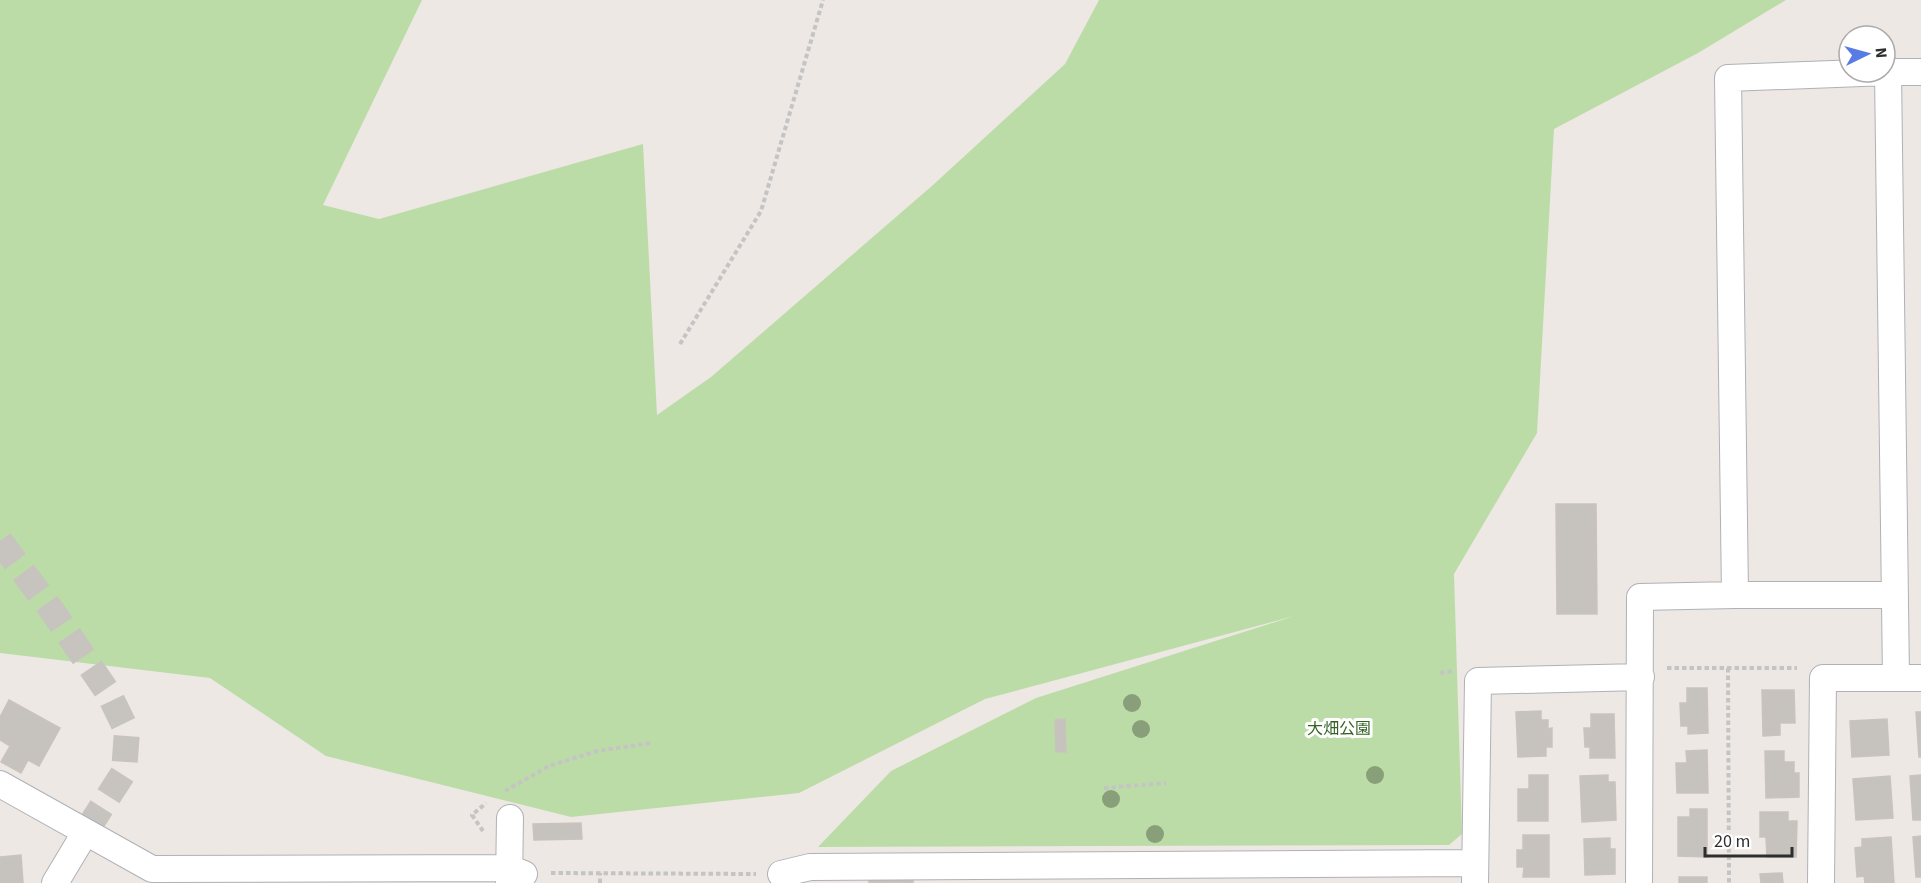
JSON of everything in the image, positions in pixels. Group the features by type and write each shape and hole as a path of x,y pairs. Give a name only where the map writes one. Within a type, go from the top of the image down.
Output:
{"street":[{"path":"1897,72 1921,72"},
{"path":"1735,595 1728,78 1837,74"},
{"path":"1821,883 1823,678 1909,678 1894,595 1888,84"},
{"path":"1639,883 1640,597 1894,595"},
{"path":"781,874 1475,873 1478,681 1641,677"},
{"path":"0,784 85,833 152,876 514,875 510,818"},
{"path":"55,883 85,833"}],"path":[{"path":"680,344 761,211 823,0"},
{"path":"1665,668 1799,668"},
{"path":"1728,668 1729,883"},
{"path":"502,792 549,766 597,751 652,743"},
{"path":"1104,788 1166,783"},
{"path":"484,833 472,815 492,798"},
{"path":"600,873 600,883"},
{"path":"514,875 781,874"}],"green space":[{"name":"大畑公園","path":"0,0 422,0 323,205 379,219 643,144 657,415 711,377 933,185 1065,64 1099,0 1786,0 1698,53 1554,129 1537,433 1454,574 1462,834 1449,845 818,847 891,771 1036,698 1294,616 985,699 799,793 571,817 326,756 210,678 0,653"}],"building":[{"path":"1556,504 1596,504 1597,614 1557,614"},
{"path":"1687,688 1707,688 1708,733 1688,734 1688,726 1681,726 1680,703 1687,703"},
{"path":"1762,690 1794,690 1795,723 1780,723 1780,735 1763,736"},
{"path":"9,700 60,728 39,766 28,760 21,773 1,762 10,746 0,740 0,717"},
{"path":"1541,711 1541,720 1548,720 1548,729 1552,728 1552,747 1546,747 1546,756 1518,757 1516,712"},
{"path":"1916,712 1921,712 1921,757 1919,757"},
{"path":"1591,714 1614,714 1615,758 1590,758 1590,747 1585,747 1584,728 1591,728"},
{"path":"1065,719 1066,752 1056,752 1055,720"},
{"path":"1887,719 1889,755 1852,757 1850,721"},
{"path":"1707,750 1708,793 1677,793 1676,763 1687,763 1686,751"},
{"path":"1765,751 1784,751 1784,762 1794,762 1794,773 1799,773 1799,797 1766,798"},
{"path":"1529,775 1548,775 1548,821 1518,821 1518,789 1529,789"},
{"path":"1608,775 1608,782 1615,782 1616,820 1582,822 1580,776"},
{"path":"1921,775 1921,820 1913,820 1910,776"},
{"path":"1890,776 1893,818 1856,820 1853,779"},
{"path":"1690,809 1707,809 1707,857 1678,856 1678,817 1690,817"},
{"path":"1760,812 1788,812 1788,821 1797,821 1796,857 1767,857 1766,837 1760,837"},
{"path":"581,823 582,839 534,840 533,824"},
{"path":"1523,835 1549,835 1549,877 1523,877 1524,867 1517,867 1517,850 1523,850"},
{"path":"1921,836 1921,877 1916,877 1913,837"},
{"path":"1891,837 1894,883 1865,883 1864,876 1857,877 1855,848 1862,847 1862,839"},
{"path":"1610,838 1610,849 1615,849 1615,874 1585,875 1584,839"},
{"path":"21,855 23,883 0,883 0,857"},
{"path":"1782,873 1783,883 1761,883 1760,874"},
{"path":"1679,877 1707,877 1707,883 1679,883"},
{"path":"913,878 913,883 869,883 869,880"}],"tunnel":[{"path":"0,541 53,612 109,694 127,731 124,772 85,833"}]}
